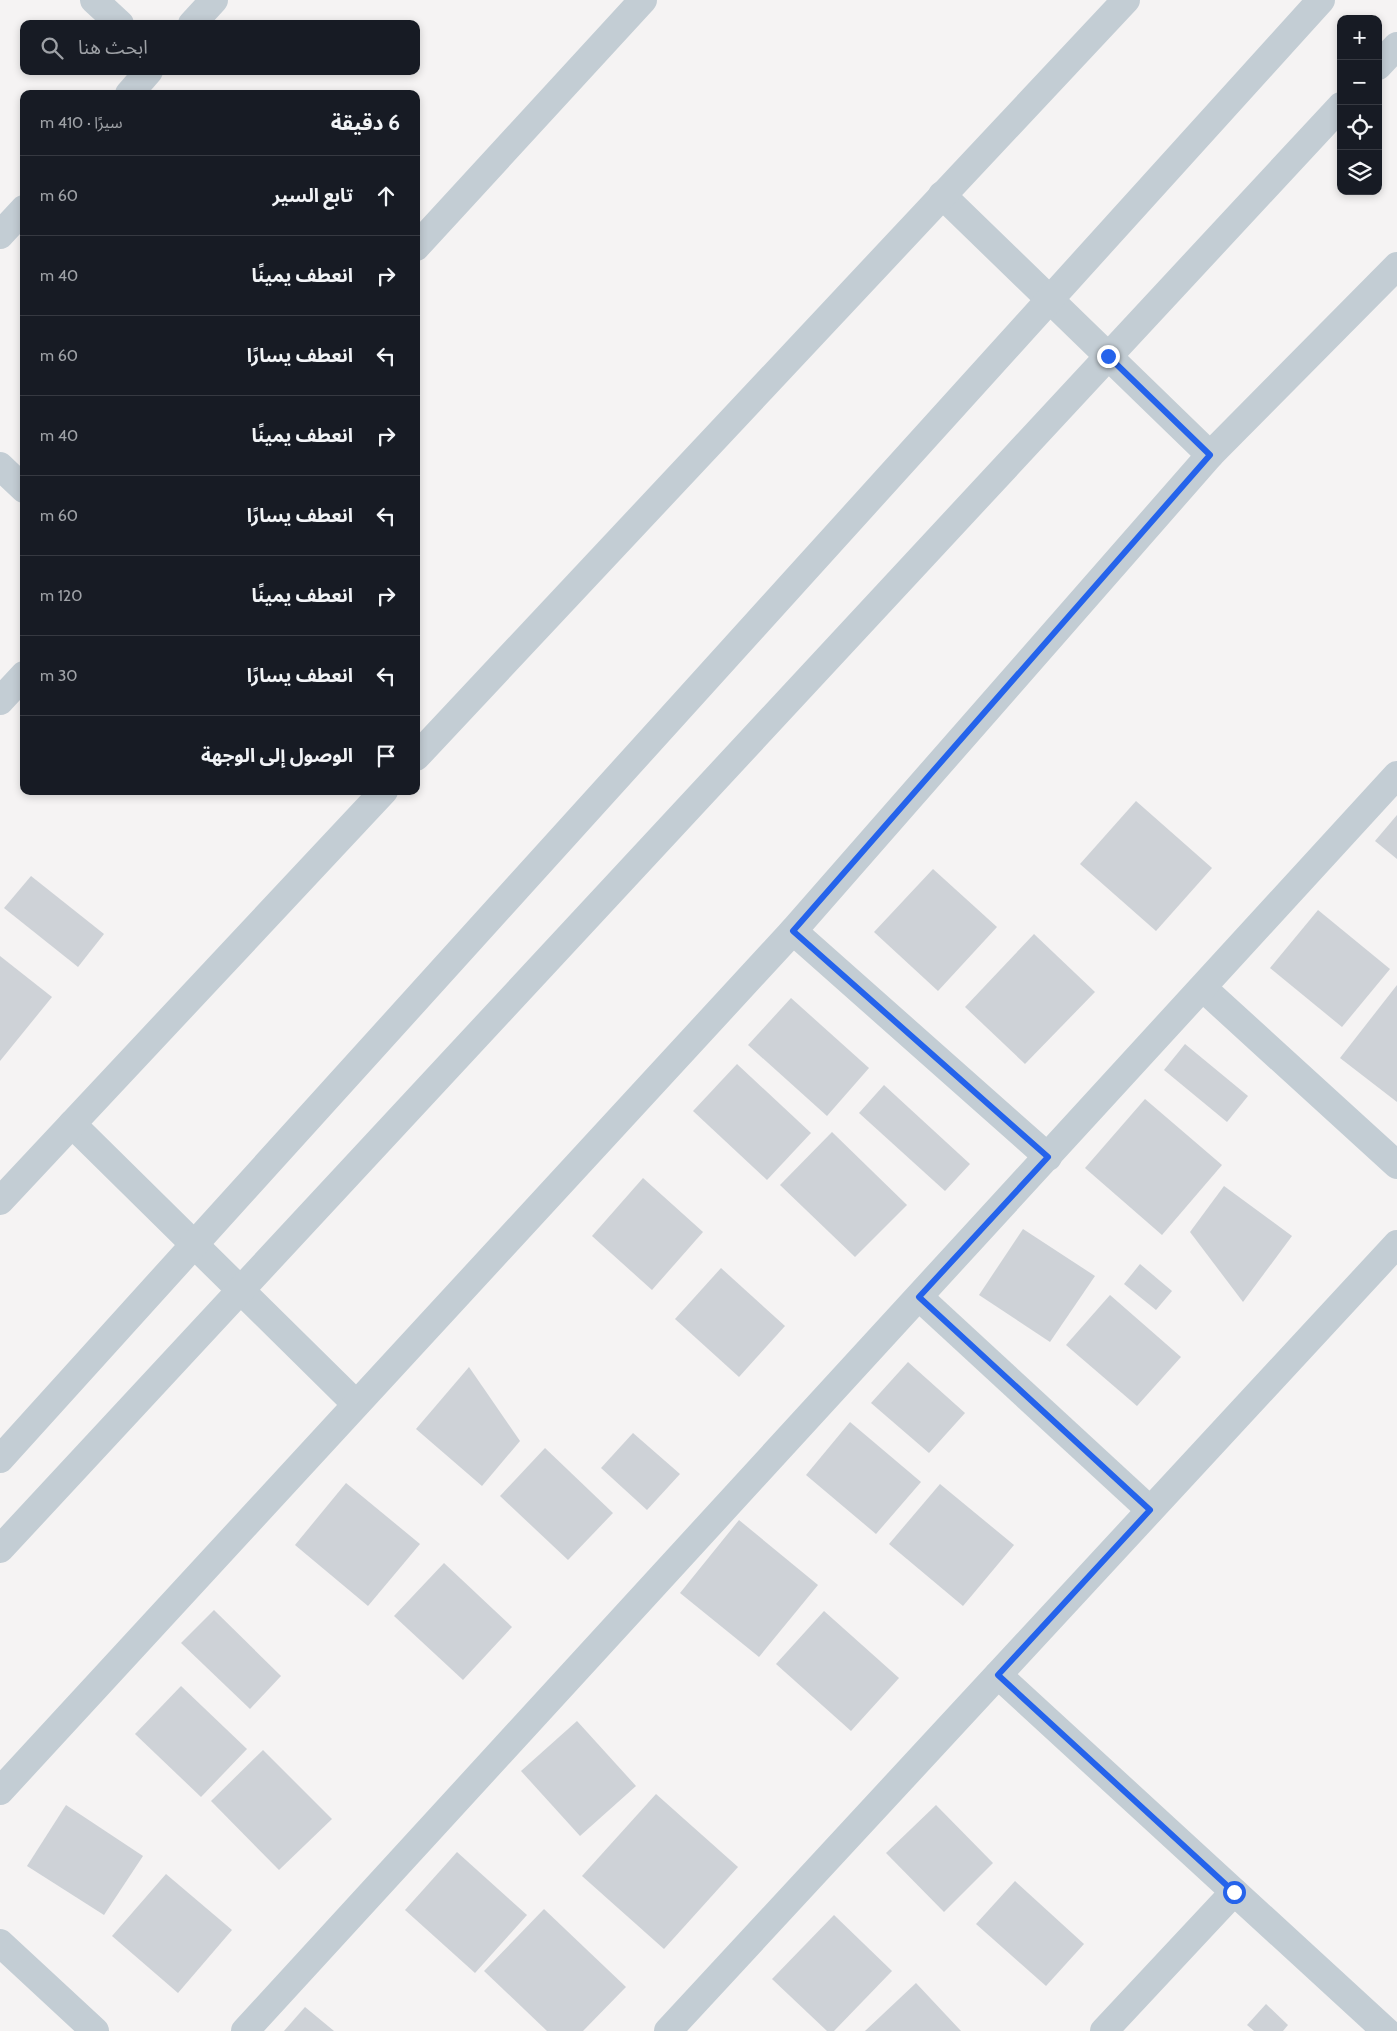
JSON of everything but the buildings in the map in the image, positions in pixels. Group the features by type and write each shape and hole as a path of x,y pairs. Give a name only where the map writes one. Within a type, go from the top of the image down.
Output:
{"street":[{"path":"94,0 116,20"},
{"path":"196,20 214,0"},
{"path":"420,243 643,0"},
{"path":"420,753 1126,0"},
{"path":"0,1459 1321,0"},
{"path":"1382,62 1397,46"},
{"path":"132,90 146,75"},
{"path":"0,1549 1337,110"},
{"path":"942,196 1210,455"},
{"path":"0,235 20,213"},
{"path":"0,1791 793,931 1210,455 1397,266"},
{"path":"0,466 20,485"},
{"path":"0,701 20,679"},
{"path":"246,2031 1204,988 1397,775"},
{"path":"0,1201 380,795"},
{"path":"793,931 1048,1157"},
{"path":"1204,988 1397,1165"},
{"path":"72,1124 356,1404"},
{"path":"668,2031 1397,1244"},
{"path":"919,1297 1150,1510"},
{"path":"998,1675 1386,2031"},
{"path":"1104,2031 1234,1892"},
{"path":"0,1943 95,2031"}],"route":[{"path":"1108,356 1210,455 793,931 1048,1157 919,1297 1150,1510 998,1675 1234,1892"}]}
